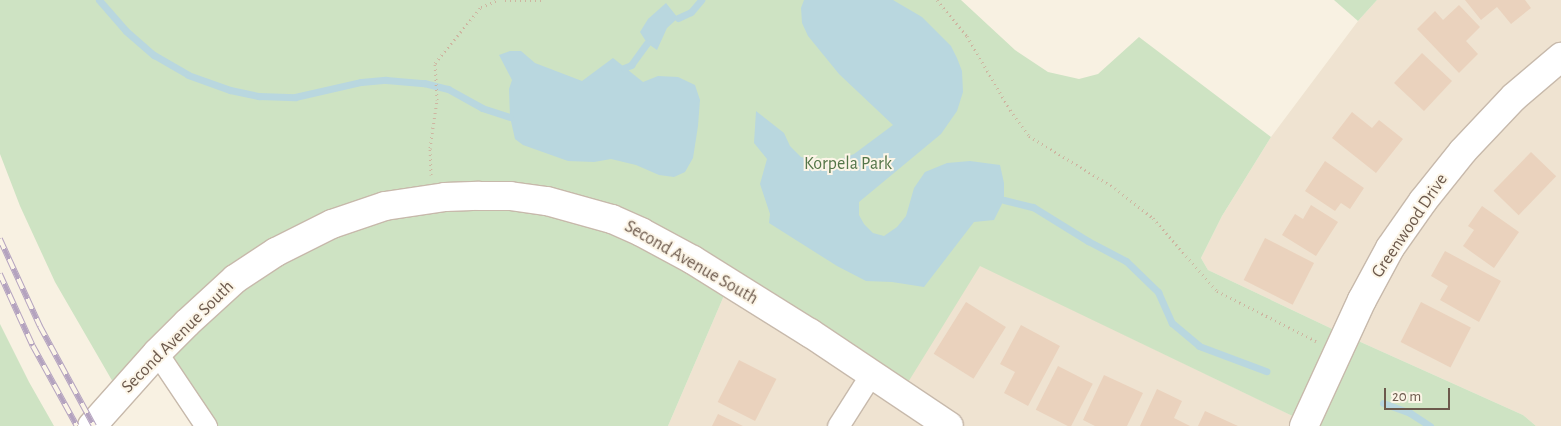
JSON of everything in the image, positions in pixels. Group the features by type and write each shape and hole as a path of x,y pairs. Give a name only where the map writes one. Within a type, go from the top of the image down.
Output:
{"street":[{"name":"Greenwood Drive","path":"1304,426 1362,300 1390,248 1463,151 1508,104 1561,57"},
{"name":"Second Avenue South","path":"92,426 157,352 235,279 276,252 332,224 384,206 431,198 510,196 547,201 612,219 693,260 949,426"},
{"path":"157,352 206,426"},
{"path":"838,426 871,374"}],"path":[{"path":"431,198 430,148 438,100 435,63 480,7 498,0"},
{"path":"505,0 543,0"},
{"path":"937,0 967,36 1010,110 1029,136 1115,188 1153,218 1217,290 1338,352"}],"shaded area":[{"path":"1377,0 1561,0 1561,426 1536,426 1523,415 1345,335 1208,270 1201,258 1222,216 1271,137 1358,21"},
{"path":"980,265 1305,422 1319,426 668,426 729,284 901,391"}],"green space":[{"name":"Korpela Park","path":"0,0 961,0 1015,50 1048,72 1079,79 1098,74 1139,37 1271,137 1222,216 1201,258 1208,270 1345,335 1523,415 1536,426 1319,426 1305,422 980,266 902,392 729,284 668,426 203,426 156,356 121,396 55,282 20,206 0,154"},
{"path":"1334,0 1377,0 1358,21"},
{"path":"0,324 29,382 54,426 0,426"}],"water":[{"path":"804,0 893,0 922,17 951,46 957,58 962,71 963,92 957,111 941,134 859,202 859,215 864,224 873,233 884,236 897,227 906,216 914,188 925,172 947,163 970,161 1000,165 1004,183 1004,200 994,220 974,222 924,287 892,282 866,281 837,266 769,223 770,214 760,184 767,159 754,143 756,111 784,133 790,146 801,157 818,161 836,161 854,154 893,125 839,74 808,36 802,23 801,8"},
{"path":"666,3 678,18 667,28 657,50 647,43 640,32 648,19"},
{"path":"510,51 521,51 535,63 582,81 613,58 643,82 658,76 678,77 695,85 700,100 698,126 693,158 685,172 674,177 659,175 636,165 611,159 594,162 568,161 523,145 515,139 510,117 509,89 512,80 499,55"}],"building":[{"path":"1465,0 1525,0 1531,8 1511,24 1497,7 1481,20"},
{"path":"1459,5 1480,27 1466,41 1478,54 1459,73 1417,29 1435,11 1443,20"},
{"path":"1422,53 1452,81 1424,111 1394,83"},
{"path":"1352,112 1372,128 1379,120 1403,139 1376,173 1332,138"},
{"path":"1531,152 1556,176 1519,215 1493,191"},
{"path":"1325,161 1364,188 1350,209 1341,203 1335,211 1305,191"},
{"path":"1311,205 1338,222 1316,256 1282,235 1295,214 1303,219"},
{"path":"1482,206 1519,232 1494,268 1463,246 1474,230 1468,226"},
{"path":"1265,238 1314,263 1293,305 1244,280"},
{"path":"1445,251 1501,281 1479,322 1440,300 1448,286 1431,276"},
{"path":"966,302 1006,327 974,379 934,354"},
{"path":"1421,302 1471,327 1450,368 1401,342"},
{"path":"1021,325 1060,346 1028,406 1004,393 1015,372 1000,364"},
{"path":"739,360 776,379 755,421 718,402"},
{"path":"1058,366 1093,384 1071,426 1036,410"},
{"path":"1104,375 1143,393 1127,426 1095,426 1083,420"},
{"path":"1157,389 1182,401 1174,418 1190,426 1140,426"},
{"path":"1205,411 1238,426 1198,426"},
{"path":"718,414 743,426 712,426"}],"waterway":[{"path":"99,0 126,31 154,55 188,75 230,90 259,96 295,97 361,82 386,80 424,83 448,89 482,108 510,117"},
{"path":"678,18 691,12 701,0"},
{"path":"624,68 631,65 647,43"},
{"path":"1004,200 1033,207 1088,241 1126,261 1158,292 1172,323 1199,346 1266,371"},
{"path":"1383,403 1410,413 1430,426"}],"railway":[{"path":"0,239 40,326 94,426"},
{"path":"0,274 33,346 77,426"}]}
